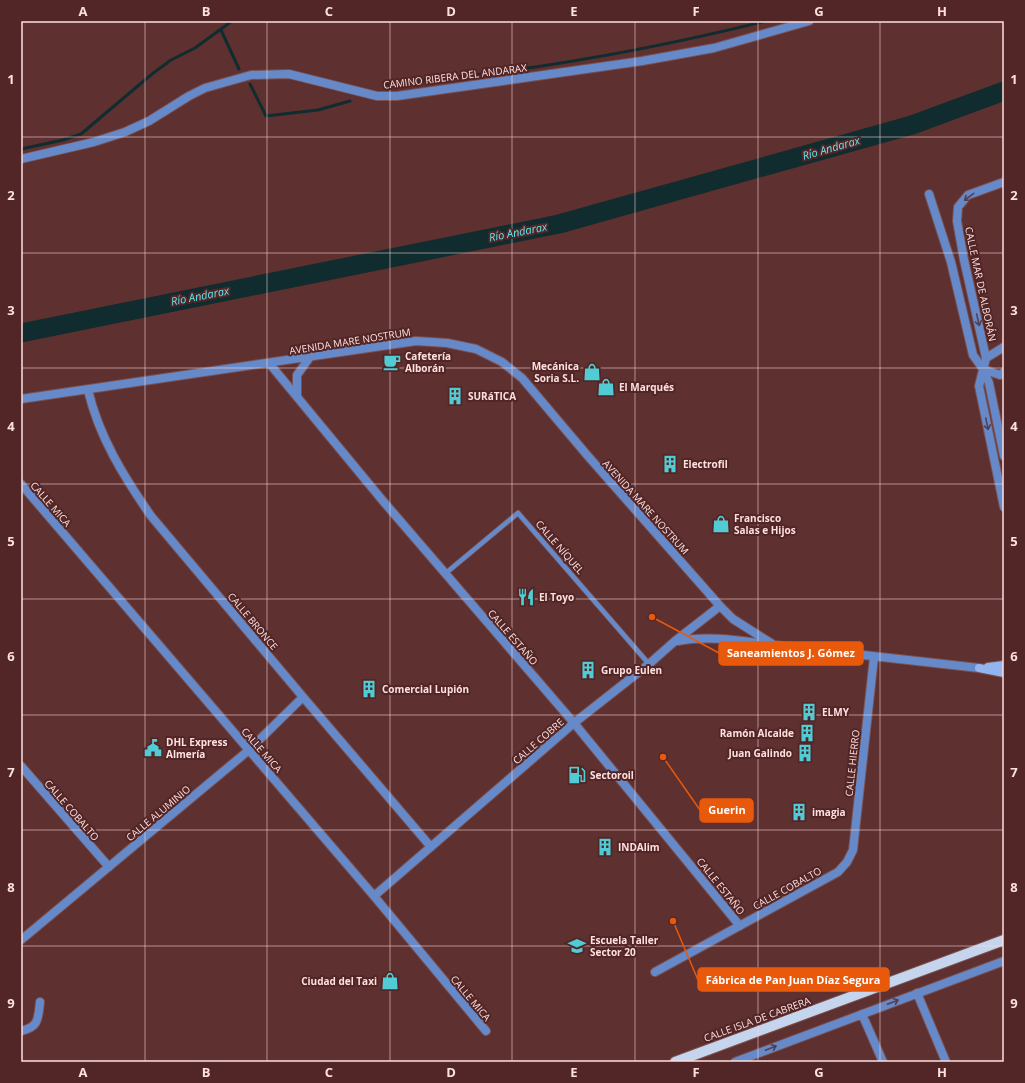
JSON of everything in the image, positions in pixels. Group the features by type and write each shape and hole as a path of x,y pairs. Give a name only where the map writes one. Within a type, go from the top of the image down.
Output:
{"main road":[{"name":"CALLE ISLA DE CABRERA","path":"675,1062 1004,940"}],"street":[{"name":"CAMINO RIBERA DEL ANDARAX","path":"21,159 94,142 125,132 149,121 189,96 205,88 251,75 289,74 377,96 397,96 634,62 714,48 809,21"},
{"name":"CALLE MAR DE ALBORÁN","path":"1004,182 968,195 958,207 957,220 964,260 986,358 979,386 1004,508"},
{"path":"929,194 951,262 973,355 983,369 989,383 1004,456"},
{"name":"AVENIDA MARE NOSTRUM","path":"21,399 416,340 447,342 476,349 502,362 522,378 587,455 720,606 733,619 774,645"},
{"path":"986,358 1004,347"},
{"path":"298,396 297,375 310,357"},
{"name":"CALLE ESTAÑO","path":"269,363 298,396 383,501 574,723 740,926"},
{"path":"983,369 1000,375 1004,372"},
{"name":"CALLE BRONCE","path":"88,390 94,413 109,448 130,485 152,516 431,847"},
{"name":"CALLE MICA","path":"21,484 374,896 486,1031"},
{"name":"CALLE COBRE","path":"374,896 574,723 720,606"},
{"name":"AVENIDA MARE NOSTRUM","path":"675,641 690,638 726,640 979,668 1004,673"},
{"name":"CALLE HIERRO","path":"843,867 853,850 874,657"},
{"name":"AVENIDA MARE NOSTRUM","path":"979,668 1004,665"},
{"name":"CALLE ALUMINIO","path":"21,940 249,750 303,697"},
{"name":"CALLE COBALTO","path":"21,766 109,867"},
{"name":"CALLE COBALTO","path":"655,972 740,926 843,867"},
{"path":"736,1062 1004,961"},
{"path":"917,993 946,1062"},
{"path":"21,1031 30,1029 38,1021 40,1002"},
{"path":"862,1014 883,1062"}],"lane":[{"name":"CALLE NÍQUEL","path":"446,573 518,513 649,664"}],"waterway":[{"path":"21,149 63,140 81,134 152,74 171,60 195,48 232,21"},
{"path":"386,84 434,80 530,68 672,43 766,21"},
{"path":"221,30 239,69"},
{"path":"250,84 266,116 318,110 350,101"},
{"name":"Río Andarax","path":"21,333 559,224 912,125 1004,91"}],"place":[{"name":"Cafetería Alborán","path":"392,362"},
{"name":"Mecánica Soria S.L.","path":"592,372"},
{"name":"El Marqués","path":"606,387"},
{"name":"SURáTICA","path":"455,396"},
{"name":"Electrofil","path":"670,464"},
{"name":"Francisco Salas e Hijos","path":"721,524"},
{"name":"El Toyo","path":"526,597"},
{"name":"Saneamientos J. Gómez","path":"652,617"},
{"name":"Grupo Eulen","path":"588,670"},
{"name":"Comercial Lupión","path":"369,689"},
{"name":"ELMY","path":"809,712"},
{"name":"Ramón Alcalde","path":"807,733"},
{"name":"DHL Express Almería","path":"153,748"},
{"name":"Juan Galindo","path":"805,753"},
{"name":"Guerin","path":"663,757"},
{"name":"Sectoroil","path":"577,775"},
{"name":"imagia","path":"799,812"},
{"name":"INDAlim","path":"605,847"},
{"name":"Fábrica de Pan Juan Díaz Segura","path":"673,921"},
{"name":"Escuela Taller Sector 20","path":"577,946"},
{"name":"Ciudad del Taxi","path":"390,981"}]}
